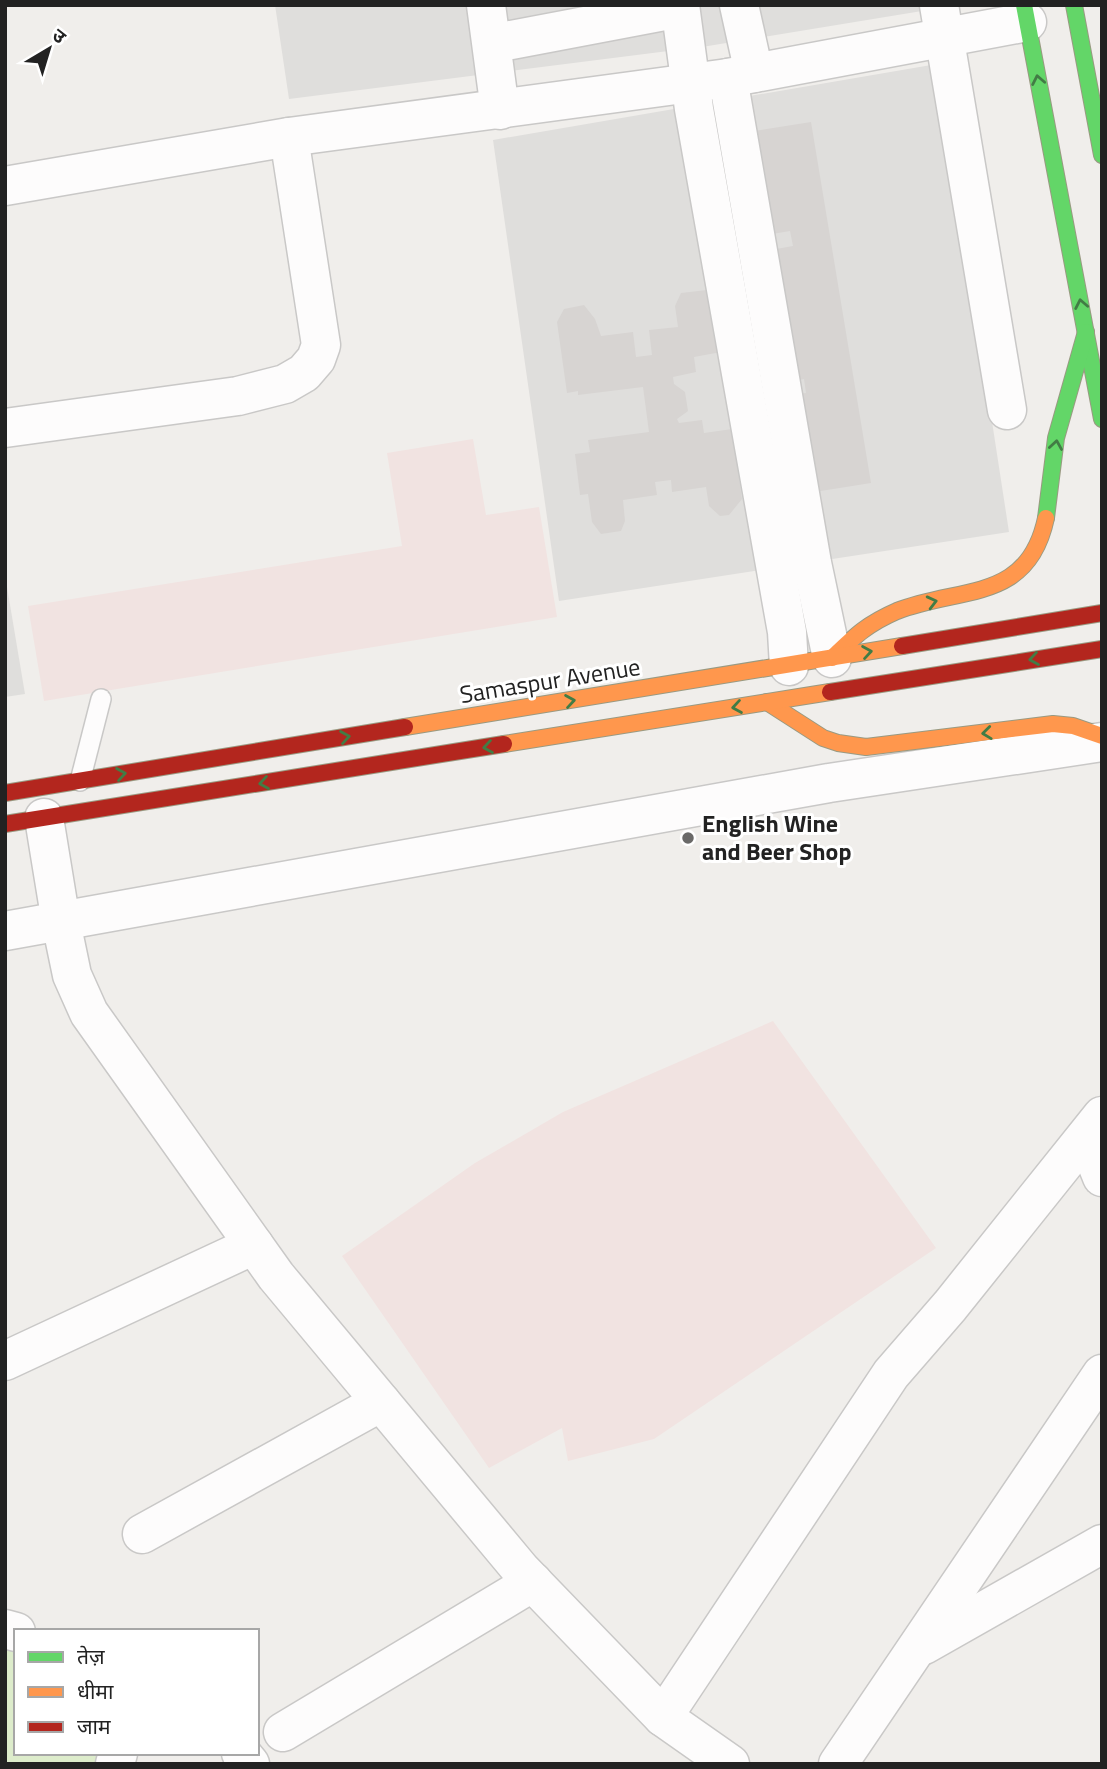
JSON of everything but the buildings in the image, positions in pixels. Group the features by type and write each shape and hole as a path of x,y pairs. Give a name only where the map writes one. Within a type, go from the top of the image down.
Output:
{"main road":[{"path":"1074,5 1102,155"},
{"path":"1026,14 1102,419"},
{"path":"832,658 867,625 900,610 995,586 1020,571 1035,548 1046,521 1056,438 1086,332"},
{"name":"Samaspur Avenue","path":"5,793 1102,613"},
{"path":"5,824 1102,649"},
{"path":"767,702 822,737 838,743 866,747 1053,724 1073,726 1102,736"},
{"path":"189,763 194,794"}],"street":[{"path":"486,5 511,108"},
{"path":"739,5 741,75 810,549 832,658"},
{"path":"511,108 509,22 680,7 689,82 787,632 789,666"},
{"path":"5,186 289,137 741,75 941,21 1026,14"},
{"path":"941,21 1007,410"},
{"path":"5,428 238,396 285,384 304,373 317,359 321,345 289,137"},
{"path":"5,932 846,781 1102,742"},
{"path":"838,743 846,781"},
{"path":"44,818 72,975 89,1013 276,1276 533,1582 663,1717 730,1764"},
{"path":"1094,1126 1102,1177"},
{"path":"663,1717 891,1374 950,1306 1094,1126"},
{"path":"5,1362 254,1245"},
{"path":"838,1764 1102,1374"},
{"path":"142,1534 381,1402"},
{"path":"918,1648 1102,1545"},
{"path":"283,1732 533,1582"}],"lane":[{"path":"80,781 101,699"}],"shaded area":[{"path":"275,5 927,5 928,10 708,46 289,99"},
{"path":"937,64 1009,532 559,601 493,140"},
{"path":"473,439 486,515 539,507 557,617 44,701 28,606 402,546 387,453"},
{"path":"5,575 25,694 5,697"},
{"path":"773,1021 936,1248 654,1439 568,1461 562,1428 489,1468 342,1256 475,1163 563,1112"}],"green space":[{"path":"5,1642 14,1644 14,1755 100,1755 98,1764 5,1764"}],"traffic: fast":[{"path":"1024,5 1102,419"},
{"path":"1074,5 1102,155"},
{"path":"1046,518 1056,438 1086,332"}],"traffic: slow":[{"path":"832,658 862,631 897,611 989,587 1008,578 1024,565 1037,545 1046,518"},
{"path":"405,727 902,646"},
{"path":"504,744 830,692"},
{"path":"767,702 823,738 866,747 1053,724 1073,726 1102,736"}],"traffic: jam":[{"path":"902,646 1102,613"},
{"path":"830,692 1102,649"},
{"path":"5,793 405,727"},
{"path":"5,824 504,744"}],"place":[{"name":"English Wine and Beer Shop","path":"688,838"}]}
